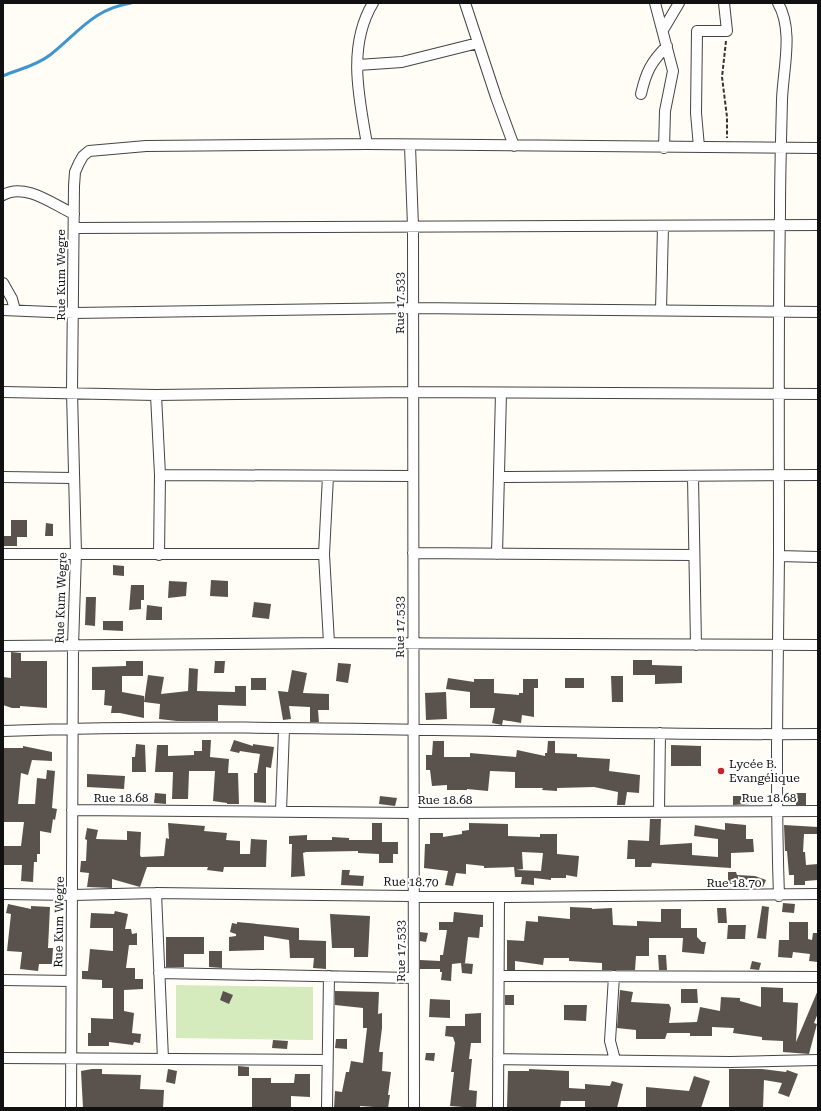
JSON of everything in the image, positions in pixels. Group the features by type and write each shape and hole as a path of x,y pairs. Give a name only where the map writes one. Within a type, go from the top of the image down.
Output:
{"street":[{"path":"367,144 358,96 358,66 359,46 363,25 373,3"},
{"path":"465,3 514,146"},
{"path":"655,3 673,66 673,77 665,111 664,148"},
{"path":"662,30 679,3"},
{"path":"699,147 696,113 697,31 727,31 724,3"},
{"path":"778,3 783,11 786,34 781,148 779,312 779,556 777,645 778,734 776,810 779,896"},
{"path":"358,66 402,62 478,43"},
{"path":"640,94 647,70 656,56 667,46"},
{"name":"Rue Kum Wegre","path":"71,1108 73,895 72,729 76,553 72,392 74,214 75,172 83,156 89,151 100,149 146,146 367,144 410,146 818,148"},
{"name":"Rue 17.533","path":"410,146 413,226 414,1108"},
{"path":"3,195 17,191 31,193 74,214"},
{"path":"74,228 818,225"},
{"path":"660,310 663,226"},
{"path":"3,283 12,299 15,310"},
{"path":"3,310 74,313 413,308 818,312"},
{"path":"3,392 72,392 156,395 413,392 818,394"},
{"path":"497,554 501,393"},
{"path":"156,395 160,475 159,555"},
{"path":"160,475 413,476"},
{"path":"498,477 693,477 818,475"},
{"path":"328,476 324,554 329,643"},
{"path":"3,477 73,478"},
{"path":"693,477 696,646"},
{"path":"414,553 694,555"},
{"path":"3,554 324,554"},
{"path":"779,556 818,557"},
{"path":"3,646 329,643 696,646 818,645"},
{"path":"3,731 72,729 284,729 818,734"},
{"path":"281,811 284,729"},
{"path":"659,811 660,733"},
{"name":"Rue 18.68","path":"72,810 414,813 776,810 818,811"},
{"path":"156,893 163,1059"},
{"name":"Rue 18.70","path":"3,894 73,895 156,893 499,897 779,896 818,894"},
{"path":"498,1108 499,897"},
{"path":"160,973 414,978"},
{"path":"327,1108 329,976"},
{"path":"499,976 818,977"},
{"path":"614,976 610,1041 615,1060"},
{"path":"3,980 71,981"},
{"path":"3,1058 327,1060"},
{"path":"498,1059 761,1062 818,1060"}],"path":[{"path":"727,31 722,76 727,117 727,147"}],"green space":[{"path":"176,985 313,987 313,1040 176,1038"}],"building":[{"path":"11,520 27,520 27,537 17,537 17,546 3,546 3,536 11,536"},
{"path":"46,523 53,524 53,536 45,536"},
{"path":"113,565 124,566 124,576 113,575"},
{"path":"211,580 228,581 228,597 210,596"},
{"path":"169,581 187,582 186,596 168,598"},
{"path":"131,585 144,585 144,600 141,600 141,609 129,610"},
{"path":"86,597 96,597 95,626 85,625"},
{"path":"254,602 271,604 269,619 252,617"},
{"path":"147,605 162,607 162,620 146,620"},
{"path":"103,621 123,621 123,631 103,630"},
{"path":"11,652 21,653 21,661 47,661 47,708 20,706 20,708 12,708 3,705 3,677 11,678"},
{"path":"633,660 652,660 652,665 682,666 682,683 655,684 655,675 633,675"},
{"path":"126,661 143,661 143,676 122,676 122,692 144,696 144,718 120,713 111,713 112,706 104,705 105,690 92,690 92,667 126,666"},
{"path":"215,661 225,661 224,673 214,673"},
{"path":"338,663 351,664 348,683 336,681"},
{"path":"189,668 198,669 197,691 235,692 235,686 246,686 246,706 218,705 218,721 177,721 159,719 160,704 144,702 148,675 164,677 161,694 188,691"},
{"path":"292,670 307,673 303,693 329,694 329,710 318,710 319,722 310,722 310,707 289,706 291,719 283,720 278,691 288,692"},
{"path":"611,676 623,676 623,702 612,702"},
{"path":"251,678 266,678 266,690 251,690"},
{"path":"448,678 474,682 474,679 494,679 494,693 519,695 519,693 523,693 523,679 538,679 538,688 534,688 534,717 522,715 521,723 503,720 502,725 492,723 495,708 470,708 470,692 446,689"},
{"path":"565,678 584,678 584,688 565,688"},
{"path":"446,692 447,719 426,720 425,693"},
{"path":"202,740 211,740 210,757 229,759 228,773 238,773 239,804 227,804 213,801 215,771 189,771 188,799 172,799 173,772 155,772 157,745 168,745 168,756 194,755 194,751 202,751"},
{"path":"234,740 253,746 253,744 274,747 271,768 266,767 266,803 254,802 254,773 257,773 260,754 230,751"},
{"path":"433,741 444,741 444,757 470,757 470,753 516,757 517,750 545,756 545,753 547,753 548,741 555,741 555,753 577,754 577,757 610,759 609,771 640,775 639,793 627,792 625,805 617,805 618,792 594,787 557,788 557,791 542,790 543,788 515,788 515,772 490,771 488,791 467,789 447,790 447,785 432,786 430,770 426,770 426,755 432,755"},
{"path":"136,744 145,745 146,772 132,772 132,757 135,757"},
{"path":"671,745 701,746 701,766 671,766"},
{"path":"23,746 52,752 52,761 32,760 28,775 21,773 18,804 35,804 37,778 46,779 47,770 55,771 52,808 57,809 55,820 53,819 51,833 40,831 40,854 37,854 37,862 34,862 33,882 21,881 22,865 3,865 3,846 21,846 24,822 3,822 3,748 23,748"},
{"path":"87,774 125,776 124,789 87,787"},
{"path":"155,793 166,794 166,804 154,803"},
{"path":"796,793 806,793 806,805 796,805"},
{"path":"380,796 397,798 395,806 379,804"},
{"path":"733,796 751,796 751,804 733,805"},
{"path":"650,819 661,819 660,845 692,843 692,855 718,857 718,839 694,836 695,825 725,830 725,823 746,825 746,839 753,839 754,852 731,853 731,868 652,863 651,867 635,867 635,859 627,859 628,840 649,841"},
{"path":"168,823 205,826 204,831 227,833 226,840 240,841 240,854 250,854 251,839 267,840 266,867 224,867 223,872 207,870 208,867 147,867 140,887 112,879 112,888 87,887 89,873 80,872 81,861 86,861 87,840 85,839 87,828 98,830 96,839 127,840 127,831 141,832 141,857 164,856 166,838 169,839"},
{"path":"372,823 382,823 382,842 398,842 398,854 393,854 393,863 379,863 379,854 358,853 358,851 306,852 303,853 305,876 291,877 292,844 289,844 289,836 307,835 307,840 332,840 332,837 349,838 349,840 372,840"},
{"path":"469,823 508,824 508,836 540,837 540,834 557,834 557,854 579,856 577,877 566,875 566,878 551,878 551,880 534,878 534,885 521,884 522,877 515,877 514,867 484,868 484,866 466,864 466,874 456,873 453,886 445,885 448,871 424,868 425,844 430,844 430,833 443,833 443,837 462,834 462,831 469,830","holes":["522,852 543,853 541,871 516,870 523,869"]},
{"path":"784,825 818,827 818,834 804,834 803,852 805,852 806,865 818,864 818,880 805,881 805,885 794,885 794,875 789,875 787,851 785,851"},
{"path":"342,870 350,870 349,875 364,876 363,886 341,885"},
{"path":"728,872 736,872 737,875 755,876 766,880 763,887 738,876 738,884 728,884"},
{"path":"783,903 795,904 794,913 782,912"},
{"path":"8,904 31,909 31,906 50,907 48,948 53,948 52,964 39,964 38,971 20,969 22,952 7,951 11,914 6,913"},
{"path":"762,906 769,907 766,939 757,938"},
{"path":"570,907 592,909 612,908 613,925 637,926 637,921 661,922 661,909 681,909 681,928 697,928 697,937 702,942 706,942 704,954 682,952 683,938 649,938 649,956 636,956 635,970 602,970 602,963 569,961 569,958 544,958 543,965 515,961 515,970 507,970 507,940 524,941 526,921 538,922 538,916 570,919"},
{"path":"717,908 726,908 727,923 718,923"},
{"path":"115,911 128,914 125,929 131,929 132,934 137,933 137,945 129,945 126,968 135,968 135,979 143,979 143,989 124,990 124,1011 134,1013 132,1033 141,1034 140,1043 134,1042 133,1045 109,1042 109,1046 88,1046 88,1033 91,1033 91,1018 113,1019 113,988 102,988 102,980 82,979 82,971 88,971 90,949 113,951 113,928 90,928 91,913 114,914"},
{"path":"454,912 483,915 483,927 480,927 479,938 468,937 465,963 462,963 473,964 472,974 462,973 461,963 452,964 451,981 441,980 442,972 440,972 440,969 420,969 420,960 440,961 440,955 443,955 447,930 439,930 439,922 453,922"},
{"path":"330,914 370,916 368,957 354,957 354,948 332,948"},
{"path":"237,922 299,928 299,940 326,941 326,969 313,968 314,958 290,958 289,940 264,936 264,950 229,951 229,937 236,936 236,934 230,932 232,923 237,924"},
{"path":"789,922 808,922 808,939 812,940 813,933 818,933 818,962 809,961 810,954 793,952 792,958 778,957 779,940 789,940"},
{"path":"728,925 746,925 745,939 727,939"},
{"path":"420,932 428,933 426,942 420,941"},
{"path":"166,937 204,937 204,954 184,954 184,967 166,967"},
{"path":"209,951 222,951 222,968 209,967"},
{"path":"658,955 666,955 667,970 659,970"},
{"path":"752,961 761,963 759,970 750,969"},
{"path":"761,987 783,988 783,1002 798,1003 796,1042 818,990 818,1013 814,1023 817,1024 809,1054 783,1052 783,1041 762,1040 762,1037 733,1033 734,1028 712,1027 712,1036 690,1036 690,1033 667,1033 665,1039 636,1039 636,1030 617,1028 620,990 633,992 631,1002 669,1004 671,1008 669,1023 697,1022 700,1007 720,1011 721,997 740,998 740,1001 761,1007"},
{"path":"681,989 697,989 698,1003 681,1003"},
{"path":"223,991 233,995 229,1004 220,1000"},
{"path":"335,991 379,992 378,1014 382,1013 382,1028 379,1052 383,1052 382,1071 391,1072 388,1108 360,1106 360,1108 334,1108 335,1091 342,1092 346,1072 349,1072 351,1061 363,1063 367,1028 363,1028 363,1008 335,1005"},
{"path":"505,995 514,995 514,1005 505,1005"},
{"path":"430,999 450,1000 450,1018 429,1017"},
{"path":"564,1005 587,1005 586,1021 564,1020"},
{"path":"481,1013 481,1043 471,1043 469,1059 472,1059 469,1090 477,1091 476,1108 450,1106 454,1072 451,1072 455,1043 453,1037 445,1036 446,1026 465,1026 465,1014"},
{"path":"336,1039 347,1039 347,1049 335,1048"},
{"path":"273,1040 288,1041 287,1049 272,1048"},
{"path":"426,1053 435,1053 434,1061 425,1060"},
{"path":"238,1066 249,1067 249,1076 238,1076"},
{"path":"102,1069 102,1074 141,1075 140,1089 164,1090 163,1108 83,1108 81,1071"},
{"path":"168,1069 177,1071 175,1084 166,1082"},
{"path":"529,1069 569,1071 569,1088 585,1089 585,1084 610,1086 612,1081 623,1084 617,1108 585,1108 585,1101 561,1101 560,1108 507,1108 508,1071 529,1071"},
{"path":"729,1069 761,1069 786,1072 787,1070 798,1074 789,1097 778,1093 782,1083 764,1080 763,1108 729,1108"},
{"path":"295,1074 310,1074 310,1097 291,1096 291,1108 252,1108 252,1078 271,1078 271,1083 294,1083"},
{"path":"694,1076 710,1081 701,1108 646,1108 646,1087 689,1091"}],"waterway":[{"path":"3,76 45,59 96,16 118,6 131,3"}],"place":[{"name":"Lycée B. Evangélique","path":"721,771"}]}
